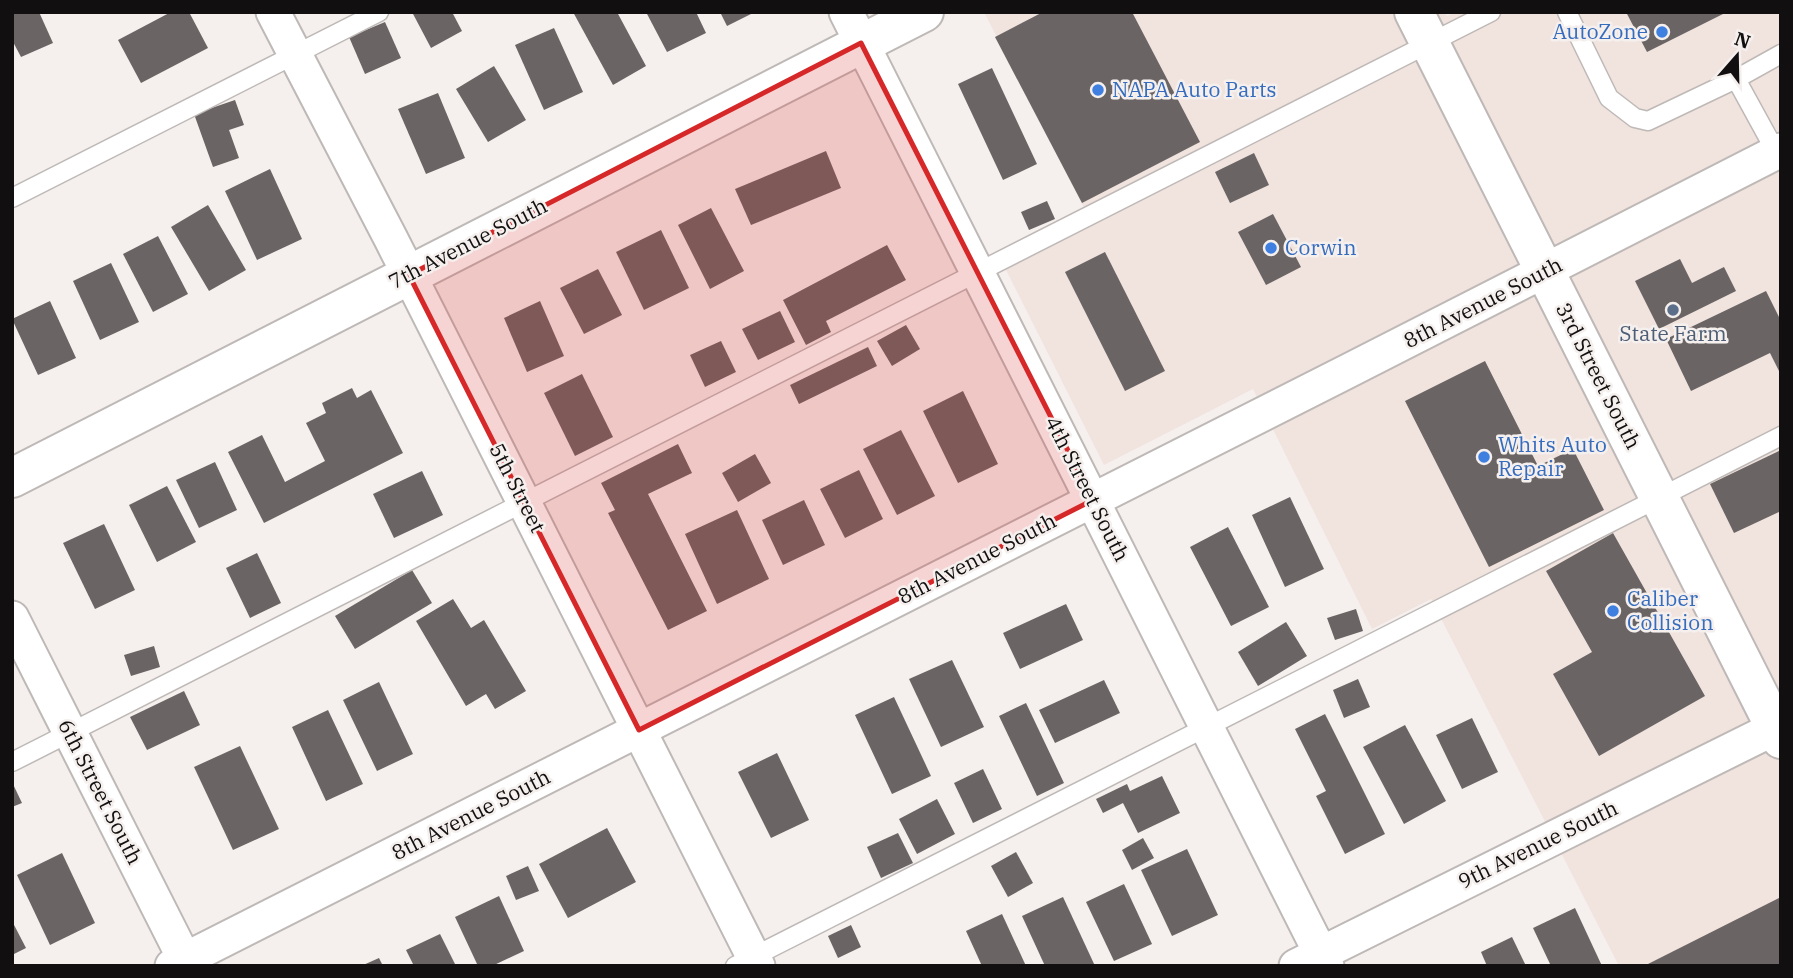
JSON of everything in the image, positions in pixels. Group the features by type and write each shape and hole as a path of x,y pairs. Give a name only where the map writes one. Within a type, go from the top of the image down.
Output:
{"street":[{"name":"5th Street","path":"273,12 639,730 749,963"},
{"name":"7th Avenue South","path":"12,478 409,275 853,28 924,12"},
{"name":"4th Street South","path":"853,28 1207,726 1315,962"},
{"name":"3rd Street South","path":"1422,28 1779,731"},
{"name":"8th Avenue South","path":"182,964 1778,151"},
{"name":"6th Street South","path":"12,618 182,964"},
{"name":"9th Avenue South","path":"1315,962 1779,731"}],"lane":[{"path":"12,198 379,12"},
{"path":"12,762 978,272 1422,28 1492,12"},
{"path":"1566,12 1609,98 1635,118 1648,121 1781,54"},
{"path":"1736,79 1778,151"},
{"path":"749,963 1207,726 1781,436"}],"highlighted area":[{"path":"861,43 1093,500 639,730 409,275"}],"shaded area":[{"path":"984,12 1445,12 1447,16 1456,12 1781,12 1781,966 1619,966 1431,599 1372,629 1253,389 1104,465 997,252 1084,208"}],"building":[{"path":"12,12 39,12 53,43 21,57 12,40"},
{"path":"171,12 189,12 208,48 141,83 118,40"},
{"path":"412,12 452,12 462,31 431,48"},
{"path":"573,12 617,12 646,66 613,85"},
{"path":"646,12 696,12 706,33 667,52"},
{"path":"720,12 755,12 727,26"},
{"name":"NAPA Auto Parts","path":"1043,12 1132,12 1200,142 1082,203 995,37"},
{"name":"AutoZone","path":"1626,12 1727,12 1647,52"},
{"path":"385,22 401,58 365,74 349,37"},
{"path":"554,28 583,92 544,110 515,45"},
{"path":"494,66 526,120 488,142 456,89"},
{"path":"992,68 1037,164 1003,180 958,84"},
{"path":"438,93 465,158 426,174 398,109"},
{"path":"235,100 244,125 229,130 239,158 213,167 194,114"},
{"path":"826,151 841,188 751,225 735,189"},
{"path":"1254,153 1269,185 1230,203 1215,172"},
{"path":"270,169 302,239 257,260 225,191"},
{"path":"1047,201 1055,219 1029,230 1021,212"},
{"path":"208,205 246,270 209,291 171,227"},
{"path":"711,208 744,271 710,289 678,225"},
{"path":"1273,214 1301,267 1266,285 1238,232"},
{"path":"661,230 689,288 644,310 616,252"},
{"path":"158,236 188,294 153,312 123,254"},
{"path":"887,245 906,280 826,321 831,332 806,345 783,300"},
{"path":"1105,252 1165,371 1125,391 1065,272"},
{"name":"State Farm","path":"1680,259 1692,283 1724,267 1736,291 1659,329 1635,281"},
{"path":"111,263 139,322 100,340 73,281"},
{"path":"598,269 622,315 584,334 560,288"},
{"path":"1766,291 1781,321 1781,375 1770,353 1691,391 1666,339"},
{"path":"50,301 76,358 38,375 12,319"},
{"path":"540,301 564,356 527,372 504,318"},
{"path":"780,311 795,342 758,360 742,329"},
{"path":"906,325 920,349 892,366 877,341"},
{"path":"721,341 736,372 705,387 690,355"},
{"path":"868,347 877,366 799,404 790,385"},
{"name":"Whits Auto Repair","path":"1485,361 1538,466 1573,449 1604,510 1489,567 1405,401"},
{"path":"582,374 613,437 575,456 544,393"},
{"path":"352,388 357,398 371,390 403,453 264,523 228,452 262,435 285,482 325,461 306,423 326,413 322,403"},
{"path":"963,391 998,464 958,483 923,411"},
{"path":"901,430 935,496 897,515 863,449"},
{"path":"678,444 692,473 648,494 707,611 668,630 608,513 615,510 601,483"},
{"path":"1781,450 1781,511 1734,533 1710,484"},
{"path":"755,454 771,483 738,502 722,473"},
{"path":"215,462 237,510 199,528 176,480"},
{"path":"859,470 883,519 845,538 820,489"},
{"path":"422,471 443,515 394,538 373,494"},
{"path":"167,486 196,542 157,562 129,505"},
{"path":"1290,497 1324,569 1285,587 1252,515"},
{"path":"804,500 825,545 783,565 762,520"},
{"path":"737,510 769,579 717,604 685,534"},
{"path":"104,524 135,590 95,609 63,543"},
{"path":"1228,527 1269,607 1231,626 1190,547"},
{"name":"Caliber Collision","path":"1613,533 1705,696 1599,756 1553,674 1592,652 1546,571"},
{"path":"257,553 281,603 250,618 226,568"},
{"path":"412,570 432,603 355,649 335,616"},
{"path":"453,599 471,628 484,620 526,691 495,709 486,694 466,706 416,621"},
{"path":"1066,604 1083,640 1020,669 1003,633"},
{"path":"1356,609 1363,631 1335,640 1327,618"},
{"path":"1286,622 1307,656 1258,686 1238,652"},
{"path":"154,646 160,667 131,676 124,655"},
{"path":"952,660 984,727 941,747 909,679"},
{"path":"1358,679 1370,707 1344,718 1333,690"},
{"path":"1104,680 1120,713 1055,743 1039,710"},
{"path":"379,682 413,754 377,771 343,700"},
{"path":"184,691 200,725 147,750 130,717"},
{"path":"894,697 931,776 892,794 855,715"},
{"path":"1026,703 1064,783 1037,796 999,716"},
{"path":"328,710 363,784 326,801 292,727"},
{"path":"1325,714 1385,834 1345,854 1316,796 1326,791 1295,729"},
{"path":"1472,718 1498,772 1462,789 1436,735"},
{"path":"1405,725 1446,801 1404,824 1363,747"},
{"path":"240,746 279,829 233,850 194,767"},
{"path":"777,753 809,820 771,838 738,772"},
{"path":"983,769 1002,809 973,823 954,783"},
{"path":"1162,776 1180,813 1138,833 1123,803 1103,813 1096,799 1127,784 1130,791"},
{"path":"12,782 22,803 12,807"},
{"path":"937,799 955,834 917,854 899,819"},
{"path":"607,828 636,882 568,918 539,864"},
{"path":"898,833 913,863 881,878 867,847"},
{"path":"1143,838 1154,858 1132,870 1122,850"},
{"path":"1187,849 1218,915 1172,936 1141,870"},
{"path":"1016,852 1033,883 1008,897 991,866"},
{"path":"62,853 95,923 50,945 17,875"},
{"path":"528,866 539,891 516,900 506,876"},
{"path":"1124,884 1152,944 1114,961 1086,902"},
{"path":"499,896 524,951 492,966 478,966 455,917"},
{"path":"1063,897 1095,966 1045,966 1022,916"},
{"path":"1781,897 1781,966 1644,966"},
{"path":"1575,908 1602,966 1551,966 1533,928"},
{"path":"1002,914 1026,966 982,966 966,931"},
{"path":"12,921 26,948 12,955"},
{"path":"851,925 861,947 838,958 828,936"},
{"path":"440,934 456,966 414,966 406,950"},
{"path":"1512,937 1526,966 1487,966 1481,952"},
{"path":"379,958 383,966 361,966"}],"place":[{"name":"AutoZone","path":"1662,32"},
{"name":"NAPA Auto Parts","path":"1098,90"},
{"name":"Corwin","path":"1271,248"},
{"name":"State Farm","path":"1673,310"},
{"name":"Whits Auto Repair","path":"1484,457"},
{"name":"Caliber Collision","path":"1613,611"}]}
